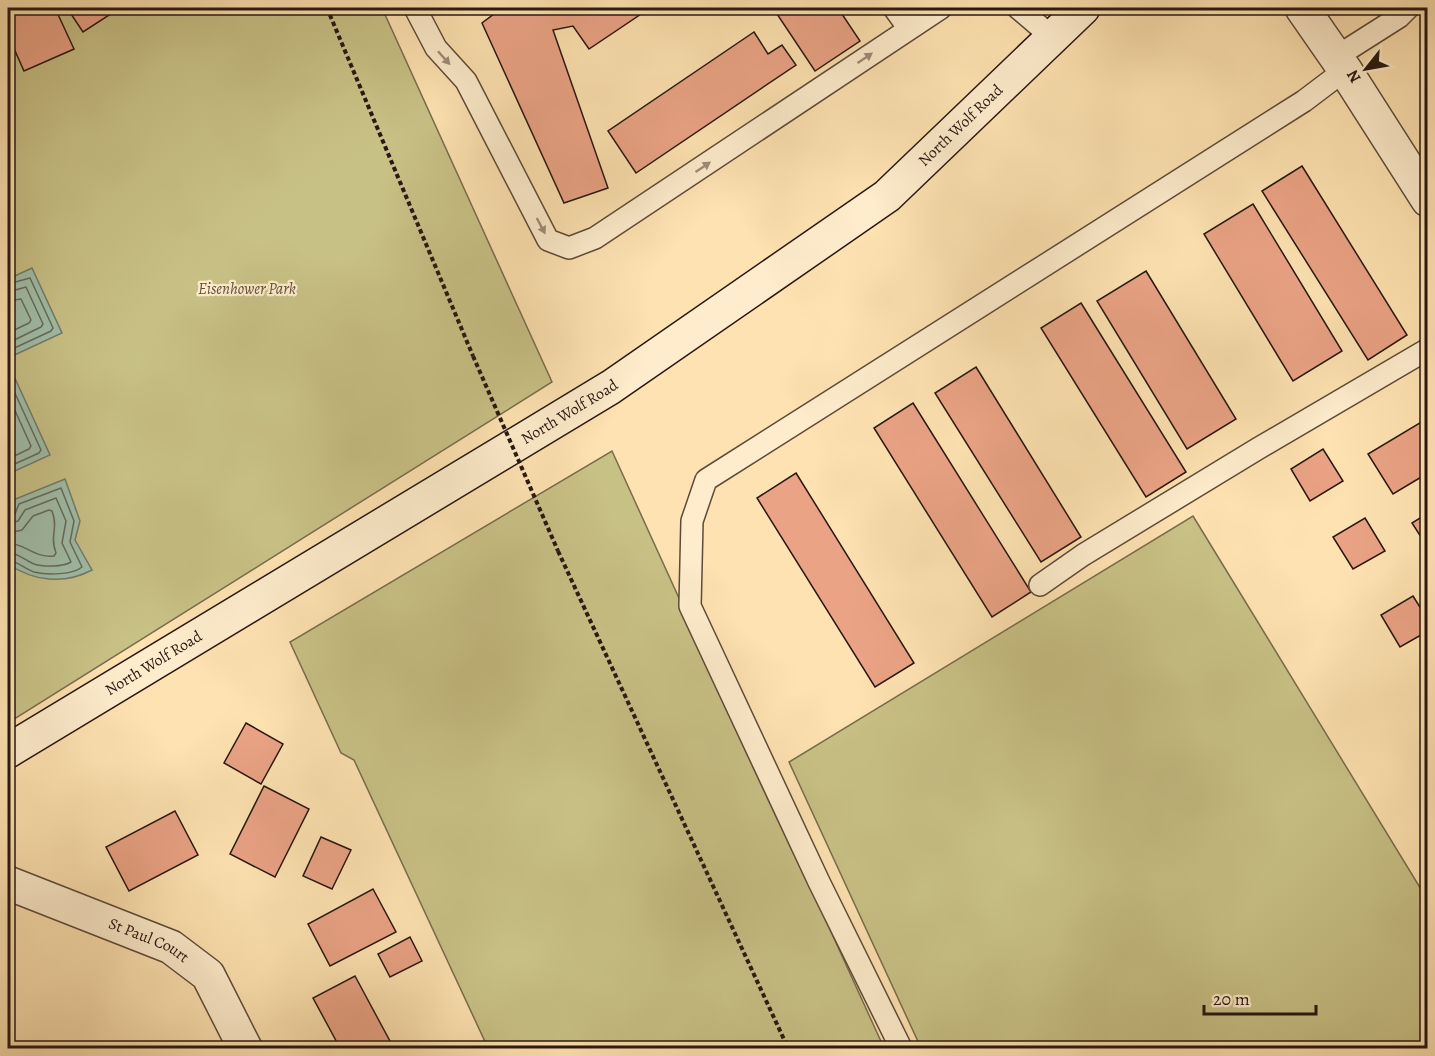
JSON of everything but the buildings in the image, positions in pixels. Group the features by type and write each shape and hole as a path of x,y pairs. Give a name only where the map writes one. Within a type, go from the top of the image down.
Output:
{"main road":[{"name":"North Wolf Road","path":"8,751 611,387 887,196 1083,8"},
{"path":"1302,8 1341,64 1428,200"},
{"name":"St Paul Court","path":"8,883 171,947 207,975 246,1048"}],"lane":[{"path":"415,8 436,48 465,81 549,240 568,248 596,238 941,8"},
{"path":"894,8 909,29"},
{"path":"1018,8 1052,37"},
{"path":"901,1048 819,882 690,606 692,521 706,480 1293,107 1408,8"},
{"path":"1040,585 1083,555 1428,349"}],"path":[{"path":"327,8 473,356 558,551 788,1048"}],"green space":[{"name":"Eisenhower Park","path":"8,8 382,8 552,382 8,723"},
{"path":"612,451 884,1048 488,1048 354,760 341,753 290,642"},
{"path":"1193,516 1427,899 1427,1048 921,1048 789,762"}],"water":[{"path":"32,268 62,333 8,358 8,279"},
{"path":"8,363 50,455 8,474"},
{"path":"65,479 80,521 75,540 92,570 71,578 49,579 18,570 8,564 8,516 13,500"}]}
